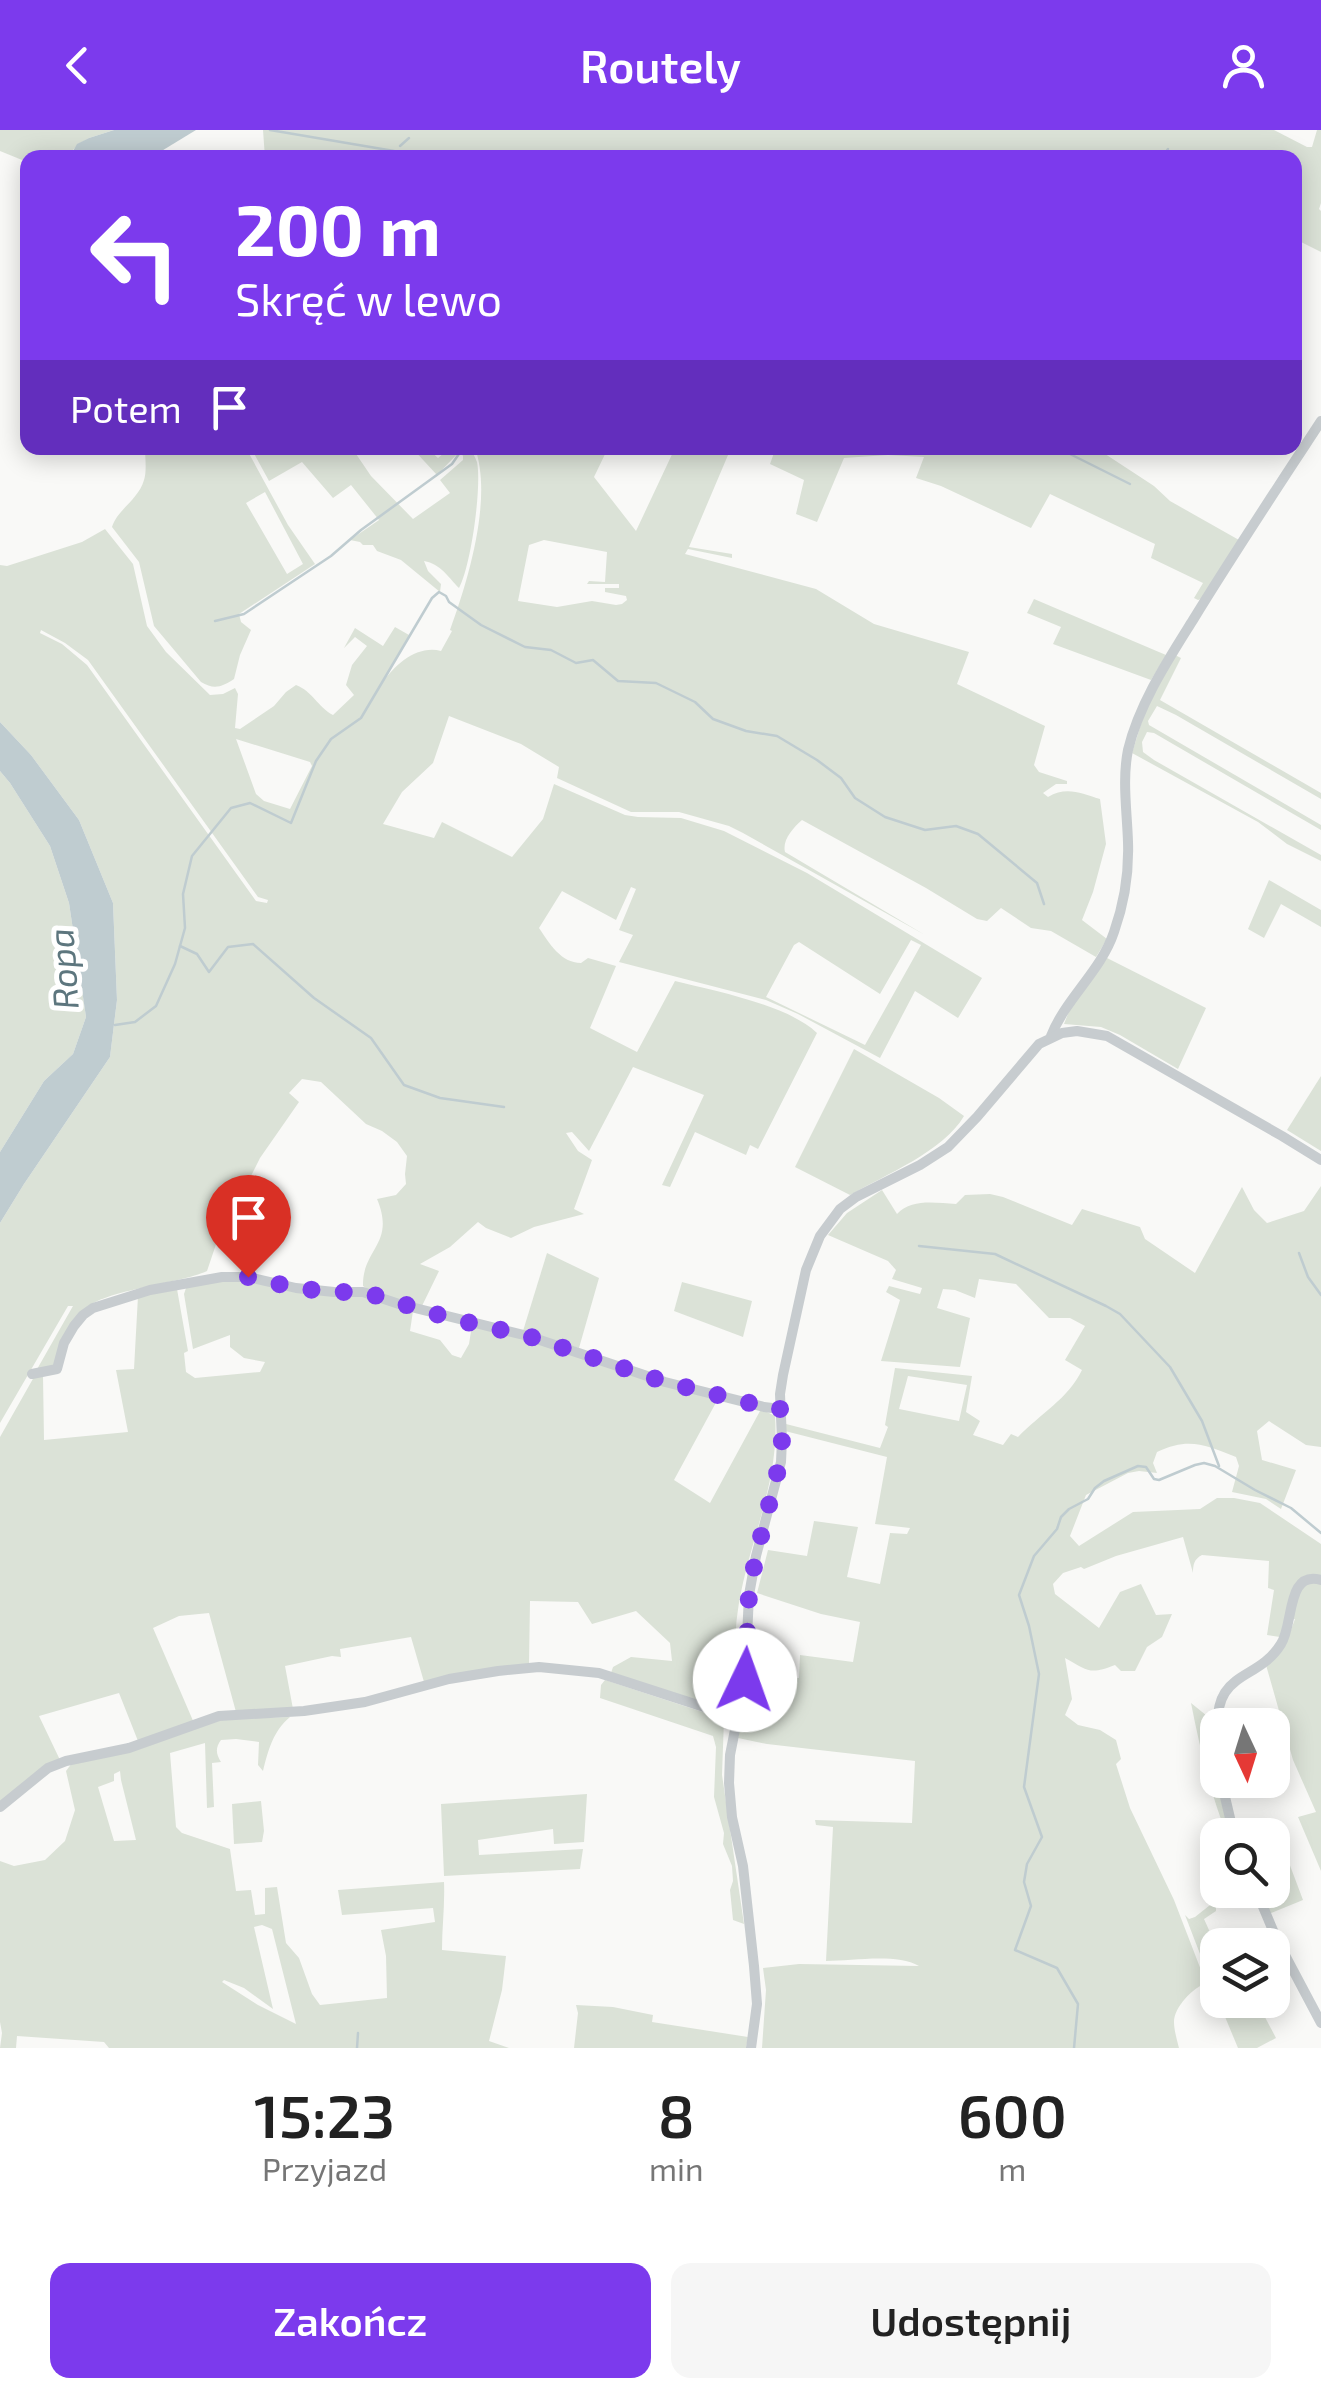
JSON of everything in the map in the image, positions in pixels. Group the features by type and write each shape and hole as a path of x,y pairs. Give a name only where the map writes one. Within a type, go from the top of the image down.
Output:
{"street":[{"path":"1302,450 1321,420"},
{"path":"1051,1037 1066,1006 1102,957 1116,926 1128,846 1128,751 1148,701 1172,654 1298,455"},
{"path":"751,2048 756,2004 754,1966 743,1866 732,1817 730,1754 745,1680 749,1595 780,1462 783,1375 806,1270 822,1233 856,1197 948,1147 1039,1044 1062,1033 1107,1036 1321,1160"},
{"path":"32,1374 58,1369 64,1343 74,1326 94,1308 150,1290 222,1276 248,1277 296,1288 364,1292 528,1336 665,1382 780,1408"},
{"path":"1219,1708 1231,1683 1265,1662 1280,1647 1291,1618 1296,1586 1312,1577 1321,1580"},
{"path":"0,1808 48,1768 129,1748 219,1716 304,1711 365,1702 498,1671 539,1667 599,1673 738,1718"},
{"path":"1264,1908 1321,2024"}],"shaded area":[{"path":"0,130 114,130 89,138 73,150 20,150 20,159 0,151"},
{"path":"114,130 196,130 163,150 74,150 89,138"},
{"path":"263,130 1274,130 1312,147 1317,130 1321,130 1321,252 1302,242 1302,150 264,150"},
{"path":"145,455 250,455 288,525 315,564 239,614 241,622 251,630 234,679 222,686 201,682 154,626 139,562 112,527 141,487","holes":["265,492 303,564 287,574 246,503"]},
{"path":"255,455 357,455 371,476 413,519 450,493 440,480 463,460 462,455 474,455 478,473 477,507 468,562 459,588 435,565 424,561 441,584 440,592 401,560 377,551 373,545 350,540 379,520 351,485 333,498 302,462 269,481"},
{"path":"418,455 435,455 456,455 437,475"},
{"path":"477,455 605,455 594,477 636,531 672,455 728,455 689,547 732,554 732,558 688,549 685,554 816,589 874,624 969,652 957,684 1045,726 1034,765 1039,772 1067,784 1056,784 1043,793 1048,797 1074,792 1100,799 1106,844 1082,920 1107,939 1096,957 1051,931 1031,928 1001,908 987,921 977,919 802,820 792,830 785,852 925,935 729,826 679,812 631,812 557,778 559,767 521,744 449,716 433,763 402,792 383,824 434,838 442,822 512,857 543,819 554,784 625,815 681,818 724,831 807,873 982,978 958,1018 915,991 880,1058 766,1000 619,962 633,935 619,930 636,889 631,887 616,920 562,891 539,928 547,940 574,962 588,958 616,966 590,1028 637,1052 675,981 770,1007 817,1033 758,1149 750,1145 746,1155 695,1132 670,1187 662,1185 704,1095 633,1067 589,1151 572,1132 566,1133 578,1151 592,1160 574,1209 584,1214 534,1227 511,1238 478,1222 450,1247 420,1264 439,1271 421,1308 363,1286 367,1263 383,1226 377,1199 396,1195 406,1184 407,1156 397,1142 366,1124 321,1082 302,1079 289,1093 299,1102 248,1182 235,1188 207,1271 91,1304 74,1325 54,1368 36,1371 73,1306 68,1306 0,1423 0,1223 110,1057 117,1000 113,903 79,820 31,755 0,722 0,565 82,542 105,529 133,564 147,626 166,652 210,695 235,688 235,728 240,729 274,706 296,685 333,715 354,695 346,685 352,665 367,646 355,637 344,648 355,628 383,646 395,627 409,635 382,683 415,653 441,651 452,631 464,588 476,539 481,491","holes":["544,540 607,552 605,582 587,584 619,584 619,588 605,588 605,592 626,596 627,600 616,605 592,601 557,607 518,601 529,545","41,630 88,660 258,897 268,900 267,903 256,901 87,665","236,739 310,762 312,766 290,809 264,801 256,794","911,940 921,945 865,1045 766,997 799,942 880,994"]},
{"path":"773,455 888,455 844,458 817,522 796,514 804,480 770,464"},
{"path":"888,455 1107,455 1170,501 1239,540 1198,600 1194,598 1203,583 1151,558 1155,544 1050,494 1031,528 916,478 924,457"},
{"path":"1034,599 1166,655 1151,680 1053,644 1061,627 1027,613"},
{"path":"1175,655 1181,658 1160,700 1321,793 1321,799 1157,706 1149,725 1321,825 1321,830 1154,733 1147,732 1143,752 1321,855 1321,861 1132,753 1145,711"},
{"path":"0,722 31,755 79,820 113,903 117,1000 110,1057 0,1223 0,1152 44,1081 73,1054 86,1017 69,903 50,846 0,771"},
{"path":"0,771 50,846 69,903 86,1017 73,1054 44,1081 0,1152"},
{"path":"1269,880 1321,910 1321,927 1281,904 1264,938 1248,929"},
{"path":"1107,958 1206,1008 1178,1069 1101,1027 1064,1024 1073,1001"},
{"path":"854,1049 964,1116 955,1129 928,1151 850,1195 795,1167"},
{"path":"1321,1076 1321,1151 1287,1130"},
{"path":"1321,1186 1321,1447 1306,1445 1269,1421 1257,1431 1262,1460 1296,1470 1281,1509 1266,1499 1232,1492 1239,1466 1236,1457 1188,1444 1157,1452 1153,1463 1157,1473 1128,1473 1086,1495 1070,1536 1079,1546 1133,1512 1200,1509 1217,1498 1234,1498 1260,1503 1321,1544 1321,1871 1298,1817 1316,1812 1290,1749 1290,1708 1278,1708 1266,1665 1285,1646 1295,1619 1285,1621 1280,1637 1267,1635 1274,1590 1268,1588 1269,1561 1202,1555 1194,1562 1193,1573 1183,1537 1081,1567 1063,1573 1053,1584 1055,1594 1099,1628 1120,1592 1141,1584 1156,1615 1172,1614 1162,1637 1147,1647 1135,1671 1121,1671 1115,1665 1089,1670 1065,1658 1072,1699 1065,1715 1078,1725 1100,1730 1116,1740 1121,1759 1116,1764 1130,1808 1174,1900 1200,1967 1200,1986 1181,2004 1175,2016 1179,2048 762,2048 766,1990 763,1968 799,1964 919,1966 887,1959 826,1961 833,1827 816,1825 815,1820 912,1823 915,1761 738,1738 749,1679 799,1678 800,1655 853,1662 860,1622 757,1593 768,1550 807,1556 814,1521 858,1527 847,1577 880,1584 890,1533 907,1534 910,1528 875,1524 887,1457 785,1431 786,1424 880,1448 888,1427 885,1425 895,1368 972,1376 966,1412 980,1421 973,1435 1003,1445 1011,1434 1018,1437 1061,1398 1082,1370 1065,1360 1085,1326 1070,1318 1049,1318 1016,1284 979,1279 975,1298 943,1289 937,1308 970,1318 960,1367 881,1361 900,1300 886,1292 889,1286 920,1294 922,1288 892,1279 896,1270 888,1261 828,1235 847,1213 882,1190 897,1214 917,1204 956,1204 965,1195 990,1194 1072,1225 1082,1209 1140,1227 1145,1239 1195,1273 1242,1187 1254,1210 1267,1223 1304,1211","holes":["908,1376 967,1385 959,1421 899,1409"]},
{"path":"547,1253 599,1278 579,1348 523,1331"},
{"path":"220,1280 365,1295 413,1311 410,1331 440,1340 452,1355 461,1358 469,1344 472,1325 719,1397 674,1480 710,1503 760,1411 775,1416 772,1467 737,1617 736,1682 731,1702 717,1707 611,1673 613,1667 631,1657 672,1661 670,1643 636,1611 592,1624 578,1602 530,1601 529,1664 424,1682 411,1637 340,1649 341,1657 285,1666 293,1709 236,1712 209,1613 179,1616 153,1628 194,1723 138,1741 119,1693 39,1716 60,1760 0,1804 0,1437 34,1377 43,1376 44,1440 128,1432 116,1370 134,1369 138,1296 177,1289 188,1351 184,1353 186,1372 195,1378 260,1372 265,1362 244,1358 230,1347 230,1335 193,1349 186,1288"},
{"path":"682,1282 752,1301 743,1337 674,1311"},
{"path":"605,1680 724,1719 722,1775 744,1924 733,1920 732,1866 723,1844 724,1833 714,1797 713,1736 600,1698"},
{"path":"1191,1703 1200,1710 1200,1744"},
{"path":"290,1717 275,1735 263,1771 258,1765 259,1742 221,1740 217,1751 221,1762 212,1763 214,1807 207,1808 205,1743 170,1753 176,1827 182,1833 230,1849 236,1891 251,1890 255,1915 265,1914 265,1888 277,1887 286,1943 299,1958 320,2005 387,1998 381,1930 435,1922 433,1908 342,1915 338,1890 444,1882 442,1950 506,1956 489,2041 509,2048 109,2048 104,2042 17,2036 16,2048 0,2048 0,1861 14,1866 45,1860 65,1841 75,1810 66,1771 72,1763 142,1748 222,1719","holes":["120,1771 121,1780 136,1840 114,1841 98,1787 114,1781 114,1774","254,1927 272,1929 296,2024 222,1982 244,1988 273,2009"]},
{"path":"587,1794 584,1842 554,1844 553,1829 478,1840 479,1855 583,1849 580,1869 444,1876 441,1804"},
{"path":"1215,1798 1221,1798 1226,1818 1221,1818"},
{"path":"261,1801 262,1842 234,1844 232,1804"},
{"path":"1290,1865 1303,1900 1290,1905"},
{"path":"1206,1908 1216,1908 1204,1919 1208,1928 1200,1928 1200,1954 1185,1915 1189,1919"},
{"path":"576,2005 613,2007 653,2015 652,2022 748,2037 746,2048 574,2048"},
{"path":"1226,2018 1265,2018 1276,2038 1257,2048 1238,2048"}],"waterway":[{"path":"270,130 388,150"},
{"path":"400,146 409,138"},
{"path":"215,621 244,614 331,556 452,464 458,455"},
{"path":"1072,455 1130,484"},
{"path":"115,1025 135,1022 156,1006 175,964 185,928 183,894 192,856 231,808 250,803 291,823 316,761 331,739 361,718 439,592 481,625 525,647 551,650 576,663 593,660 618,681 656,683 695,702 713,719 746,731 777,736 817,760 841,778 855,798 885,817 925,830 956,826 978,834 1037,883 1044,904"},
{"path":"180,946 197,954 209,972 228,947 253,944 314,998 371,1038 404,1085 440,1098 504,1107"},
{"path":"919,1246 995,1254 1120,1314 1170,1367 1202,1421 1219,1466"},
{"path":"1299,1253 1308,1277 1321,1295"},
{"path":"1074,2048 1078,2004 1057,1968 1015,1950 1031,1906 1024,1882 1027,1864 1042,1837 1024,1787 1039,1674 1019,1595 1034,1556 1069,1509 1088,1499 1104,1481 1138,1466 1146,1467 1159,1480 1195,1465 1215,1466 1291,1508 1321,1533"},
{"path":"357,2048 358,2033"}],"route":[{"path":"248,1277 296,1288 364,1292 449,1318 528,1336 665,1382 780,1408 780,1462 749,1595 745,1680"}],"water label":[{"name":"Ropa","path":"62,969"}]}
